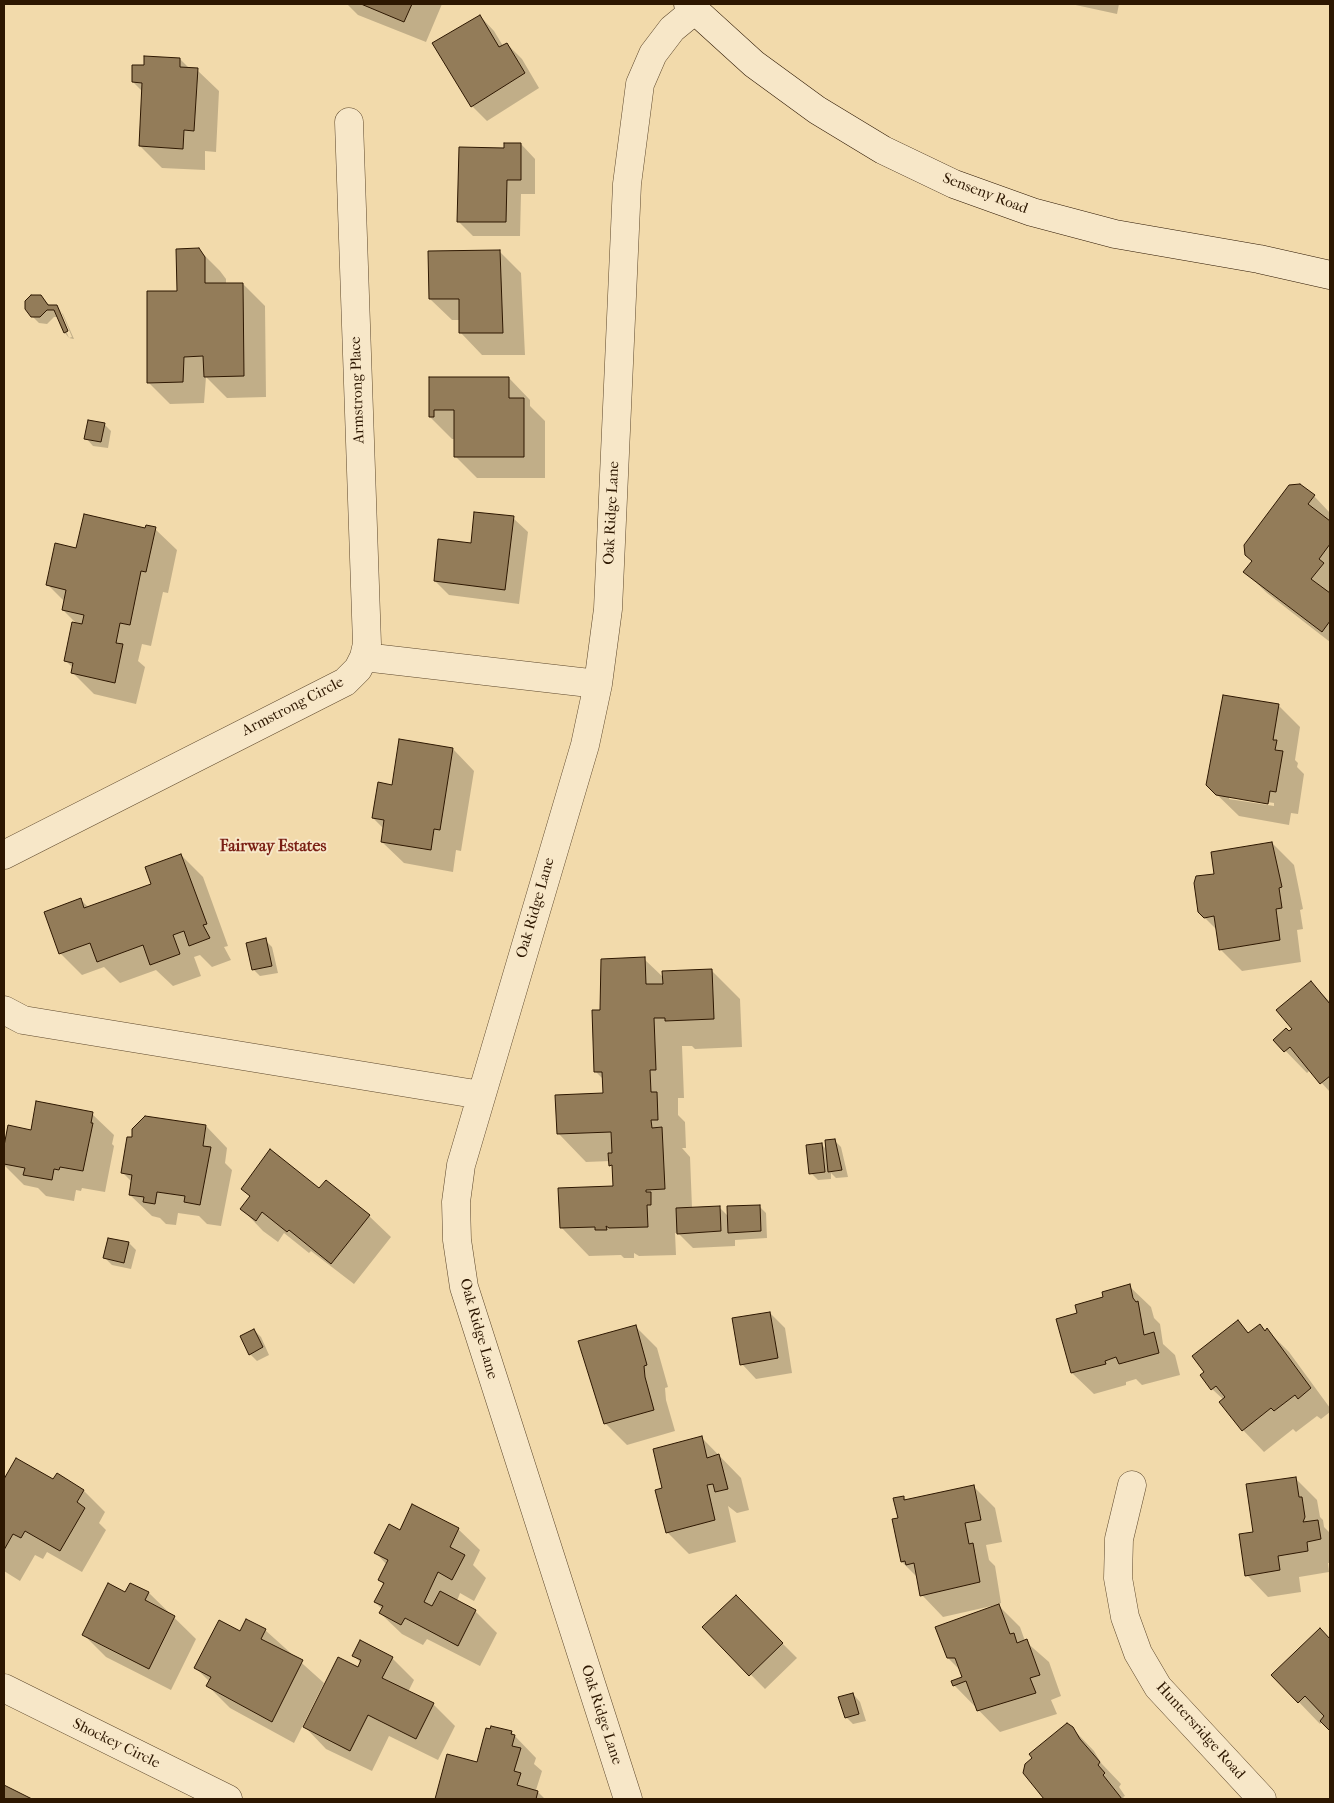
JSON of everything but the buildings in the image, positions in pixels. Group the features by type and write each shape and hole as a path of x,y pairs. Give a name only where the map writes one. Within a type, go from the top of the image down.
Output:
{"street":[{"name":"Senseny Road","path":"691,7 754,64 817,110 883,150 954,184 1032,212 1114,234 1259,259 1330,275"},
{"name":"Oak Ridge Lane","path":"628,1799 464,1287 456,1240 456,1202 461,1164 584,745 598,684 608,609 627,184 640,84 653,54 691,7"},
{"name":"Armstrong Place","path":"349,122 367,644 364,657"},
{"path":"364,657 598,684"},
{"name":"Armstrong Circle","path":"4,855 345,682 358,669 364,657"},
{"path":"4,1010 23,1020 481,1095"},
{"name":"Huntersridge Road","path":"1132,1486 1119,1539 1118,1578 1125,1617 1138,1653 1158,1687 1262,1799"},
{"name":"Shockey Circle","path":"4,1688 228,1799"}],"district":[{"name":"Fairway Estates","path":"273,847"}]}
